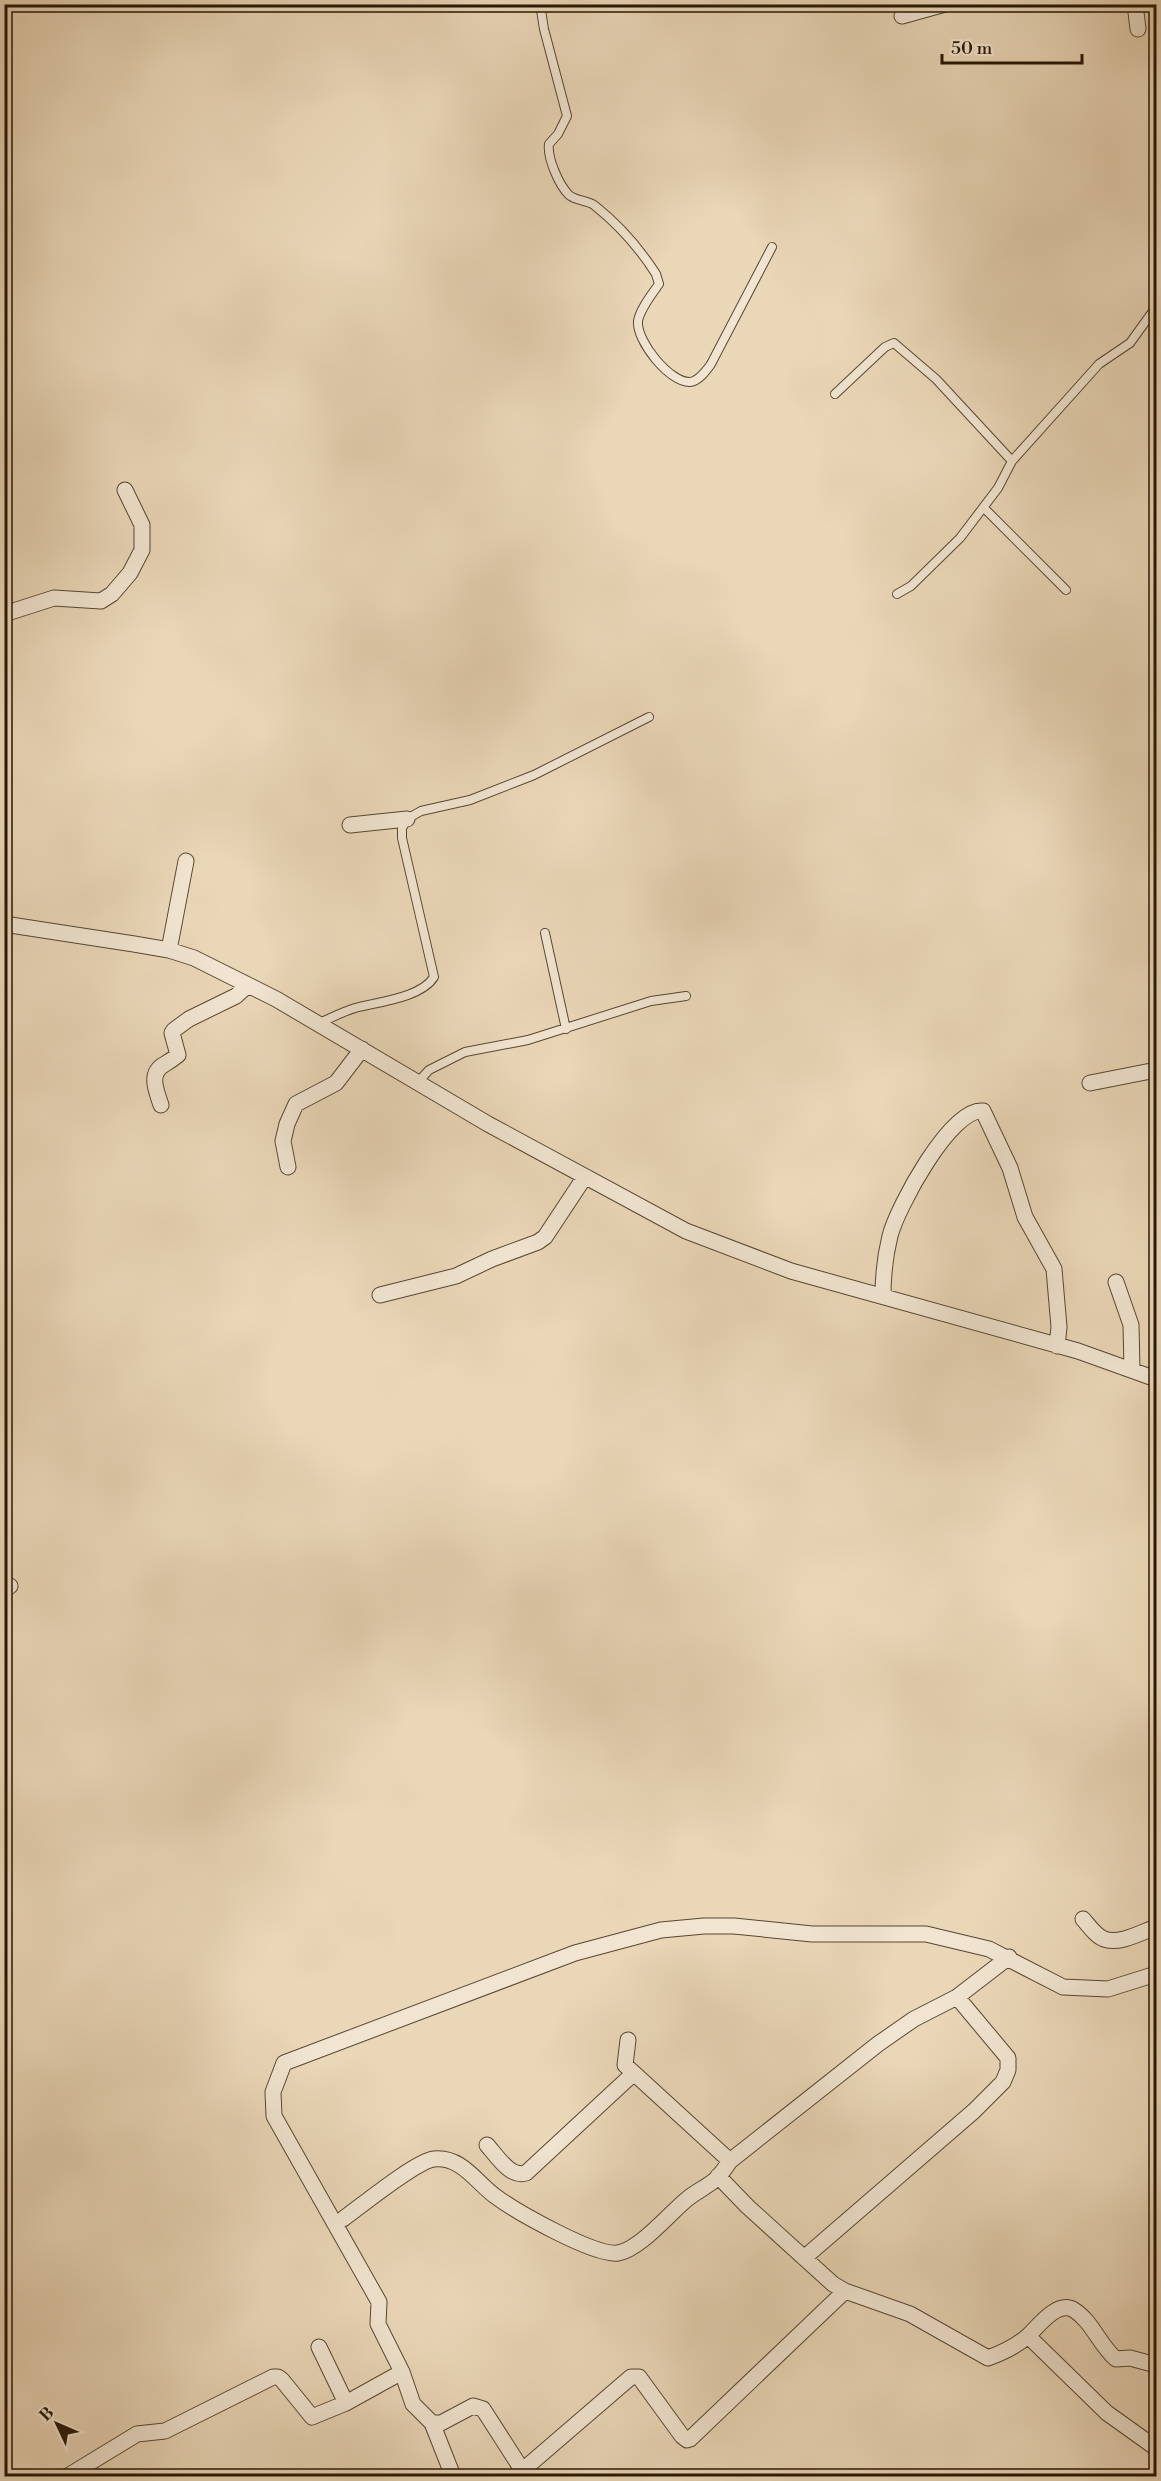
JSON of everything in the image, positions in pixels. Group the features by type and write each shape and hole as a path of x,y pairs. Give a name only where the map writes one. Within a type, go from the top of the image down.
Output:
{"street":[{"path":"902,16 945,4"},
{"path":"1135,4 1138,29"},
{"path":"4,614 54,598 100,601 112,594 130,573 142,550 142,525 125,490"},
{"path":"350,825 407,819"},
{"path":"169,950 186,861"},
{"path":"4,924 169,950 215,967 319,1023 488,1124 584,1178 686,1231 791,1271 1057,1346 1156,1379"},
{"path":"161,1105 154,1086 154,1076 162,1065 178,1055 172,1034 174,1029 236,996 248,985"},
{"path":"288,1167 284,1141 286,1124 296,1104 336,1083 362,1049"},
{"path":"1090,1083 1156,1070"},
{"path":"883,1296 883,1273 891,1234 929,1156 967,1115 975,1110 983,1111 1010,1168 1025,1217 1054,1269 1059,1327 1057,1346"},
{"path":"380,1295 456,1276 492,1259 538,1242 545,1237 584,1178"},
{"path":"1116,1282 1131,1325 1132,1370"},
{"path":"1083,1919 1097,1935 1106,1940 1117,1940 1156,1928"},
{"path":"453,2476 432,2423 413,2404 402,2372 378,2324 379,2302 274,2116 273,2092 284,2063 576,1953 661,1930 704,1926 823,1934 926,1934 989,1948 1063,1987 1108,1989 1156,1974"},
{"path":"343,2218 416,2167 432,2159 442,2159 452,2161 467,2171 494,2196 527,2216 597,2250 618,2253 632,2247 687,2199 718,2176 730,2162 878,2044 914,2019 957,1997 1010,1958"},
{"path":"804,2258 974,2111 1004,2082 1008,2070 1008,2058 957,1997"},
{"path":"627,2040 624,2064 730,2162"},
{"path":"487,2145 512,2172 519,2175 526,2173 634,2073"},
{"path":"718,2176 748,2207 832,2284 845,2291 910,2314 988,2358 1002,2353 1028,2336 1057,2310 1066,2307 1074,2310 1085,2320 1108,2353 1116,2359 1130,2358 1156,2365"},
{"path":"432,2423 441,2423 474,2406 480,2407 522,2475 631,2377 639,2378 687,2440 845,2291"},
{"path":"1028,2336 1107,2413 1156,2448"},
{"path":"319,2348 346,2403"},
{"path":"68,2476 137,2434 165,2431 273,2377 282,2380 312,2417 346,2403 402,2372"}],"lane":[{"path":"540,4 544,29 567,116 558,134 549,144 550,156 562,186 569,194 593,204 610,219 656,274 659,284 638,317 642,341 650,354 682,381 691,382 699,378 711,364 772,247"},
{"path":"897,594 911,586 932,568 960,538 998,488 1012,461 1099,364 1130,343 1156,307"},
{"path":"835,394 885,346 894,343 936,379 1012,461"},
{"path":"984,508 1066,590"},
{"path":"319,1023 353,1009 419,990 430,984 434,977 402,838 402,828 407,819 421,811 470,800 534,775 649,717"},
{"path":"545,933 566,1029"},
{"path":"418,1082 429,1070 465,1052 528,1040 651,1001 686,996"}]}
